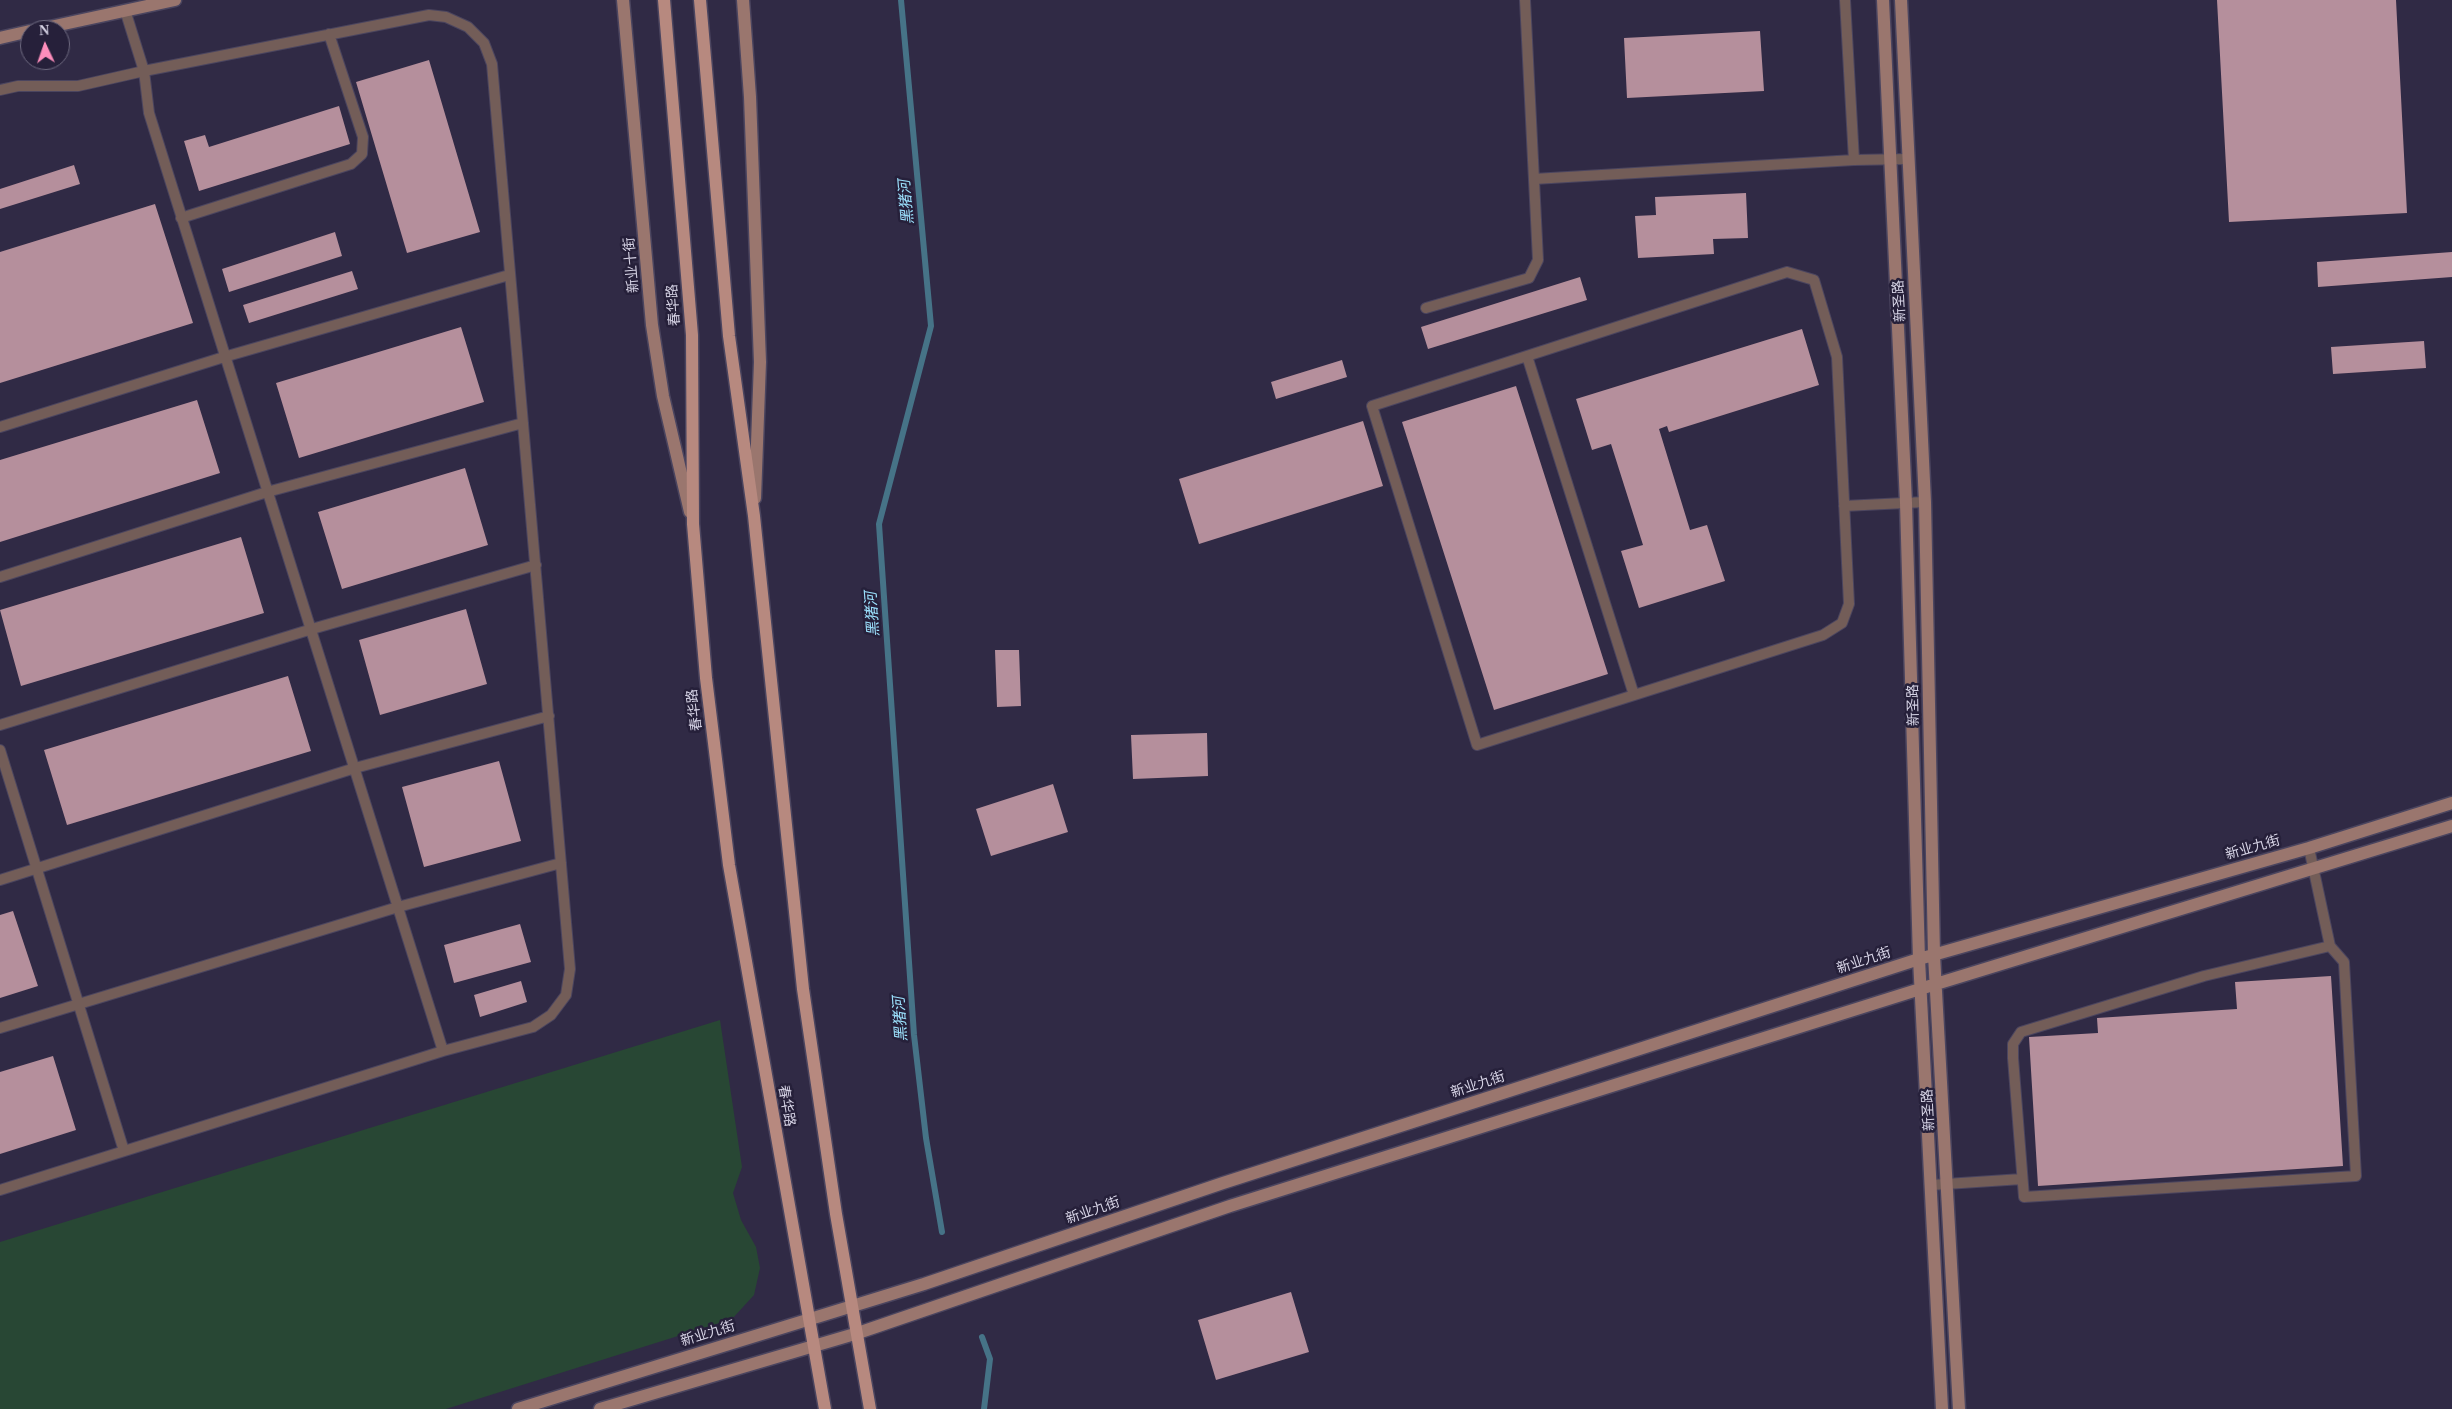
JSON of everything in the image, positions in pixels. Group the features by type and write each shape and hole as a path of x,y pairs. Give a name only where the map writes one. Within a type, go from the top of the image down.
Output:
{"main road":[{"name":"春华路","path":"664,0 692,335 693,524 706,678 729,865 825,1409"},
{"path":"700,0 729,336 754,516 803,989 852,1306 870,1409"}],"street":[{"path":"70,22 175,0"},
{"name":"新业十街","path":"623,0 652,325 663,396 693,524"},
{"path":"743,0 750,97 760,362 754,516"},
{"name":"新圣路","path":"1883,0 1906,503 1920,990 1942,1409"},
{"name":"新圣路","path":"1901,0 1924,502 1934,955 1959,1409"},
{"path":"0,38 20,33"},
{"name":"新业九街","path":"518,1409 852,1306 1919,959 2309,848 2452,803"},
{"path":"600,1409 858,1333 1230,1206 1936,984 2452,826"}],"lane":[{"path":"1426,308 1529,278 1538,260 1524,0"},
{"path":"1846,0 1854,160"},
{"path":"125,10 144,71 149,113 181,218 312,629 443,1051"},
{"path":"0,90 18,86 78,86 144,71 429,15 446,17 468,27 484,43 492,64 570,969 566,995 551,1015 533,1027 443,1051 0,1190"},
{"path":"181,218 351,164 362,154 363,137 329,34"},
{"path":"1534,179 1854,160 1908,159"},
{"path":"1787,272 1814,280 1838,357 1849,604 1842,623 1823,635 1477,744 1372,406 1527,356 1787,272"},
{"path":"0,427 224,357 509,275"},
{"path":"1527,356 1634,695"},
{"path":"0,577 268,492 523,423"},
{"path":"1844,506 1924,502"},
{"path":"0,725 312,629 536,565"},
{"path":"0,880 355,768 549,716"},
{"path":"0,750 124,1151"},
{"path":"2309,848 2330,946 2344,962 2356,1176 2024,1197 2013,1058 2013,1044 2021,1032 2204,976 2330,946"},
{"path":"0,1028 398,907 561,863"},
{"path":"1931,1185 2022,1180"}],"green space":[{"path":"720,1020 742,1167 733,1193 741,1220 756,1247 760,1268 754,1295 732,1319 446,1409 0,1409 0,1242"}],"building":[{"path":"2217,0 2396,0 2407,213 2229,222"},
{"path":"1760,31 1764,91 1627,98 1624,38"},
{"path":"429,60 480,232 407,253 356,82"},
{"path":"339,106 350,144 199,191 184,141 205,135 209,147"},
{"path":"74,165 80,184 0,209 0,189"},
{"path":"1746,193 1748,238 1713,239 1714,254 1638,258 1635,216 1656,215 1655,197"},
{"path":"155,204 193,323 0,383 0,252"},
{"path":"335,232 342,256 229,292 222,269"},
{"path":"2452,252 2452,277 2318,287 2317,262"},
{"path":"352,271 358,289 249,323 243,305"},
{"path":"1580,277 1587,300 1428,349 1421,327"},
{"path":"461,327 484,402 299,458 276,383"},
{"path":"1802,329 1819,385 1669,432 1667,426 1659,429 1690,530 1707,525 1725,581 1639,608 1621,551 1643,545 1611,444 1592,450 1576,399"},
{"path":"2424,341 2426,368 2333,374 2331,347"},
{"path":"1342,360 1347,377 1276,399 1271,382"},
{"path":"1516,386 1608,674 1494,710 1402,422"},
{"path":"197,400 220,473 0,542 0,460"},
{"path":"1363,421 1383,486 1199,544 1179,479"},
{"path":"465,468 488,545 342,589 318,512"},
{"path":"241,537 264,613 21,686 0,610"},
{"path":"466,609 487,684 380,715 359,640"},
{"path":"995,650 1019,650 1021,706 997,707"},
{"path":"288,676 311,751 67,825 44,750"},
{"path":"1207,733 1208,776 1133,779 1131,735"},
{"path":"499,761 521,841 424,867 402,787"},
{"path":"1053,784 1068,832 991,856 976,809"},
{"path":"13,911 38,986 0,998 0,915"},
{"path":"520,924 531,962 454,983 444,945"},
{"path":"2331,976 2343,1166 2038,1186 2029,1037 2098,1033 2097,1018 2237,1009 2235,982"},
{"path":"521,981 527,1002 480,1017 474,995"},
{"path":"53,1056 76,1130 0,1154 0,1072"},
{"path":"1291,1292 1309,1352 1216,1380 1198,1320"}],"waterway":[{"name":"黑猪河","path":"901,0 931,326 879,524 914,1035 926,1138 942,1232"},
{"path":"982,1337 990,1359 984,1409"}]}
